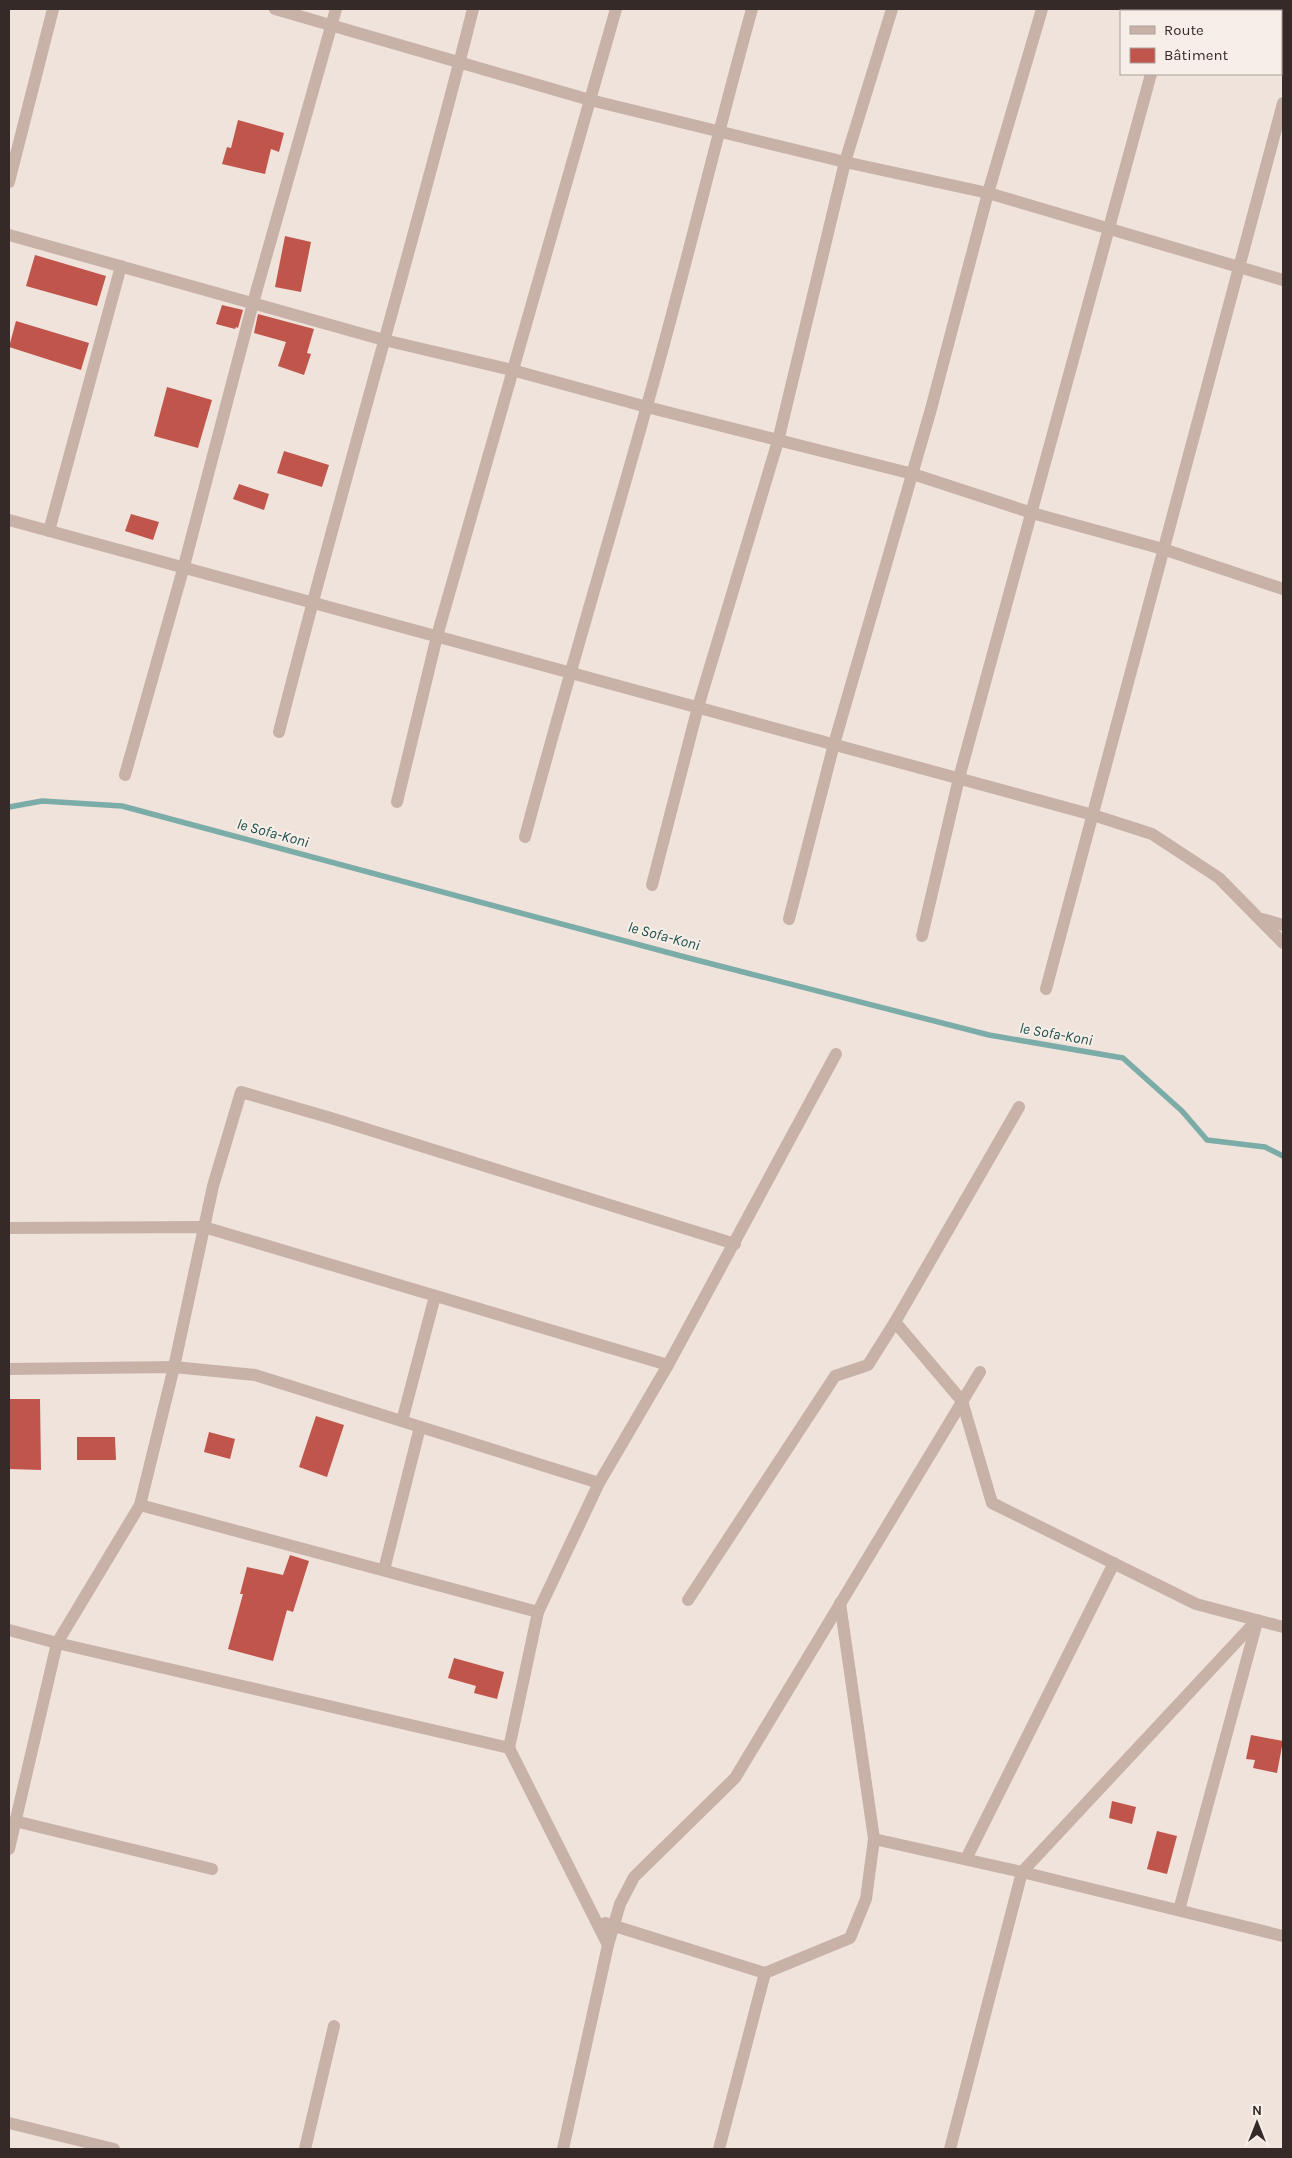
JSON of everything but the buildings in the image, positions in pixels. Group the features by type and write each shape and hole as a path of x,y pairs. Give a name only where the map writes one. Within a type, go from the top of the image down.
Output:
{"street":[{"path":"9,182 53,9"},
{"path":"275,9 590,100 845,162 988,193 1283,280"},
{"path":"125,775 184,566 253,303 336,9"},
{"path":"279,732 312,601 473,9"},
{"path":"397,802 437,636 616,9"},
{"path":"525,837 569,672 647,407 718,131 752,9"},
{"path":"652,885 698,707 778,440 845,162 892,9"},
{"path":"789,920 834,744 913,474 988,193 1042,9"},
{"path":"922,936 959,778 1151,75"},
{"path":"1046,989 1283,103"},
{"path":"9,235 384,340 512,370 647,407 913,474 1032,513 1163,549 1283,589"},
{"path":"49,531 121,266"},
{"path":"9,520 959,778 1093,815 1152,834 1219,878 1283,943"},
{"path":"1259,918 1283,925"},
{"path":"608,1945 510,1748 538,1612 599,1483 668,1365 836,1054"},
{"path":"9,1848 57,1643 140,1505 174,1367 213,1186 241,1092 734,1244"},
{"path":"688,1600 835,1376 868,1365 895,1322 1019,1107"},
{"path":"9,1228 204,1227 668,1365"},
{"path":"402,1421 435,1296"},
{"path":"895,1322 962,1401 992,1502 1196,1604 1283,1626"},
{"path":"9,1369 174,1367 255,1375 599,1483"},
{"path":"563,2149 608,1945 620,1904 634,1877 735,1778 980,1372"},
{"path":"384,1570 420,1426"},
{"path":"140,1505 538,1612"},
{"path":"966,1859 1114,1563"},
{"path":"596,1920 765,1972 850,1938 866,1899 874,1839 840,1603"},
{"path":"950,2149 1022,1872 1257,1620"},
{"path":"1179,1910 1257,1620"},
{"path":"9,1630 57,1643 510,1748"},
{"path":"15,1820 212,1869"},
{"path":"874,1839 1022,1872 1283,1936"},
{"path":"719,2149 765,1972"},
{"path":"304,2149 334,2026"},
{"path":"9,2123 114,2149"}],"waterway":[{"name":"le Sofa-Koni","path":"9,807 42,801 122,806 681,956 989,1035 1123,1058 1182,1111 1207,1140 1265,1147 1283,1156"}]}
